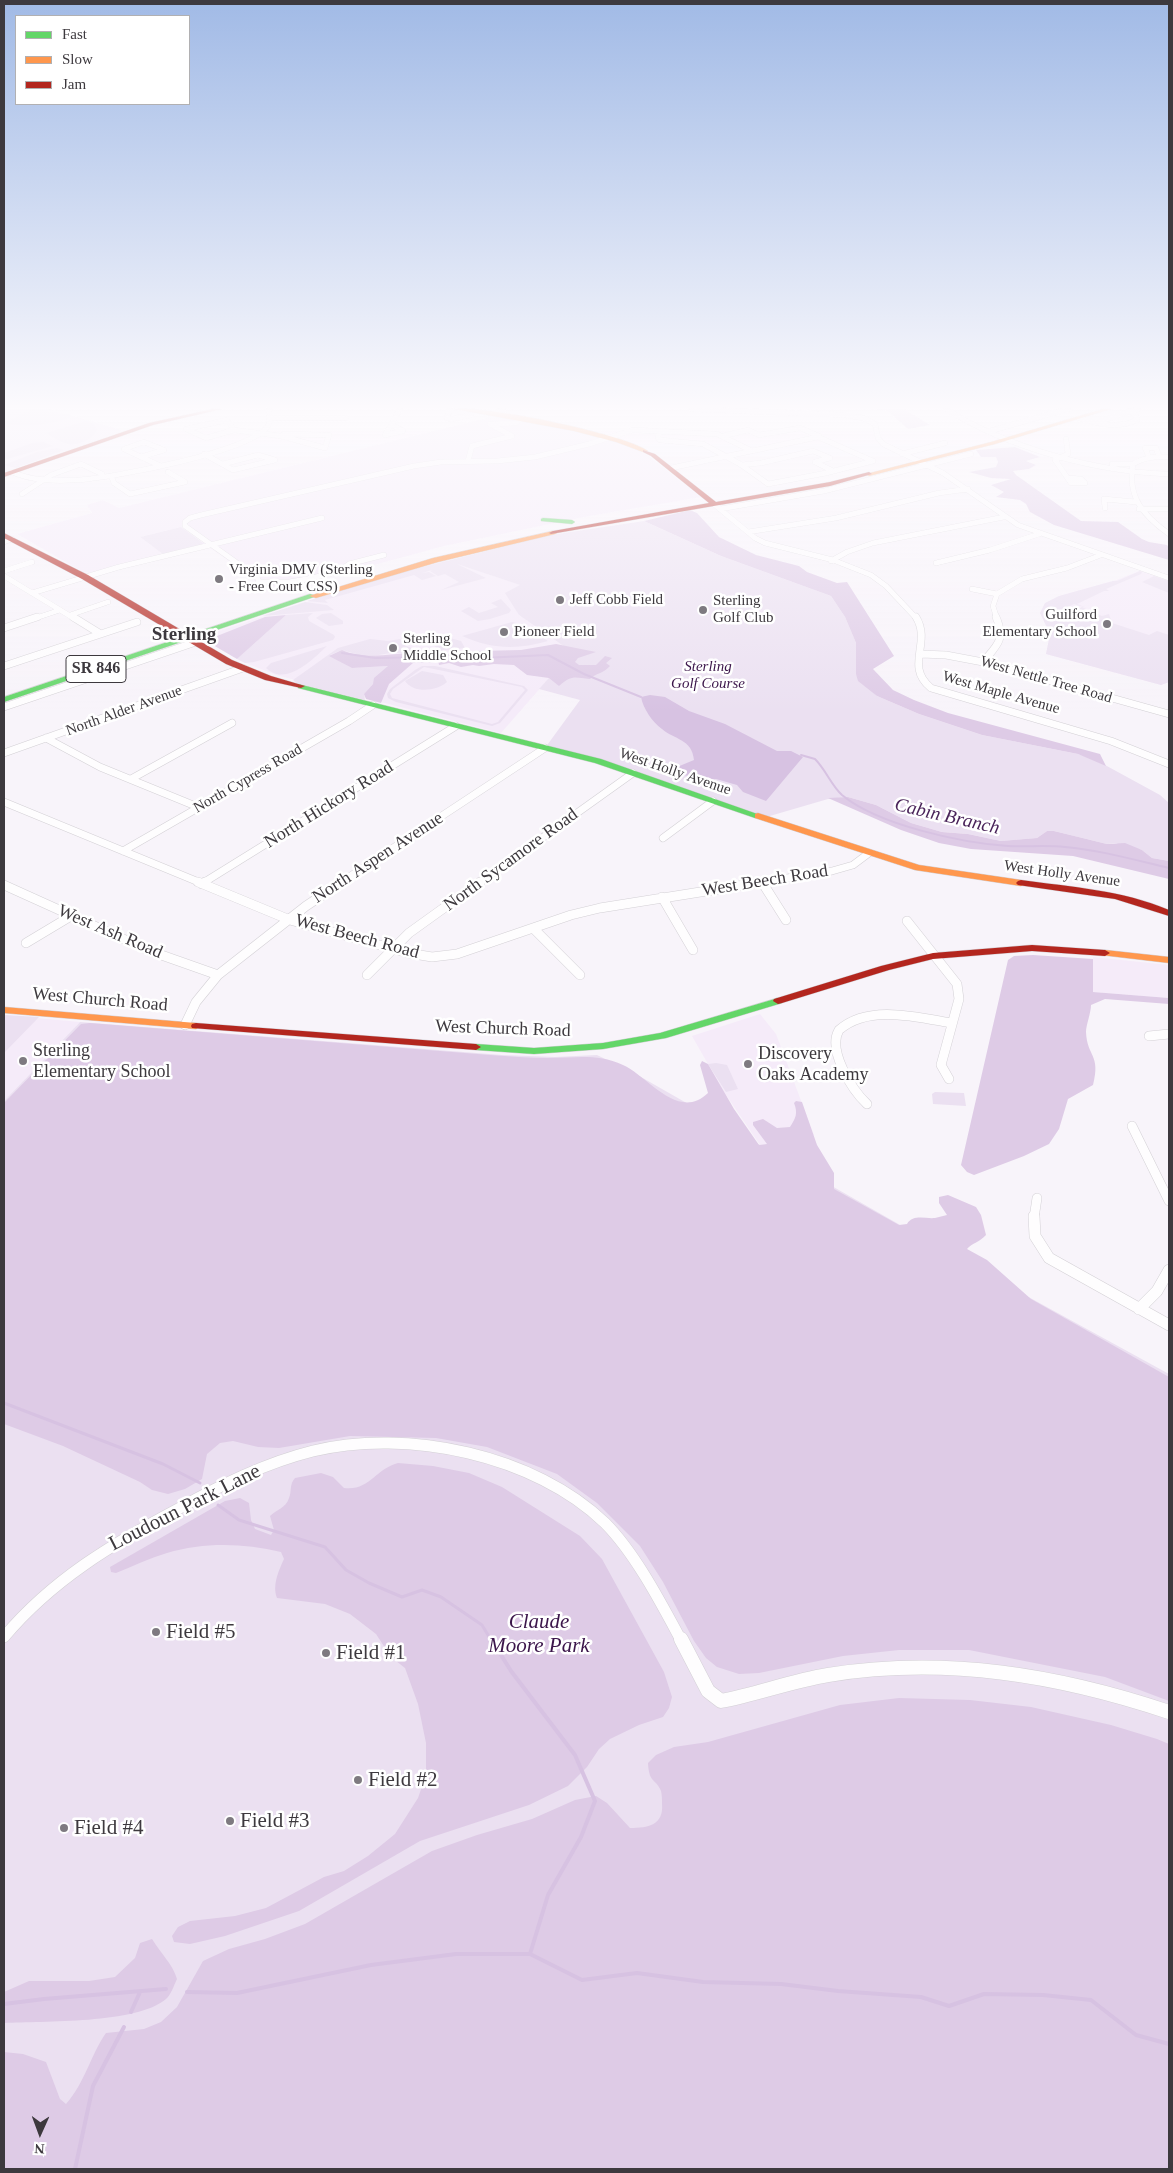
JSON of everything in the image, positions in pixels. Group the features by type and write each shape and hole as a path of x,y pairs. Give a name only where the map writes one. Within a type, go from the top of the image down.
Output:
{"main road":[{"name":"SR 846","path":"4,690 188,637 378,568 465,545 572,522 663,510"},
{"name":"SR 846","path":"4,700 349,584 456,555 581,527 677,510"},
{"path":"543,520 572,522"},
{"name":"West Holly Avenue","path":"7,539 87,578 243,668 282,682 598,760 713,801 918,868 947,874 1128,898 1150,904 1169,913"},
{"name":"West Church Road","path":"4,1010 507,1050 580,1048 632,1042 692,1028 885,968 933,956 1032,948 1069,949 1169,960"}],"street":[{"path":"223,510 212,513 195,522 192,529 257,577 260,584 307,579 342,570 350,564 384,555"},
{"name":"West Maple Avenue","path":"722,510 765,543 831,561 872,575 906,606 920,625 922,639 917,669 918,677 931,688 1097,736 1141,751 1169,764"},
{"path":"748,532 836,518 867,510"},
{"path":"996,510 1004,517 1039,534 1169,578"},
{"path":"1140,510 1150,521 1166,530 1169,534"},
{"path":"831,561 841,553 863,545 947,526 1004,517"},
{"path":"35,595 87,578 324,519"},
{"path":"936,563 990,550 1039,534"},
{"path":"984,662 998,645 1000,636 1000,627 992,607 997,594 1022,580 1066,568 1101,555"},
{"path":"4,571 32,562"},
{"path":"4,576 99,633"},
{"path":"4,582 11,580"},
{"path":"972,589 997,594"},
{"path":"70,615 108,602"},
{"path":"4,628 60,610"},
{"path":"4,666 137,622"},
{"path":"4,707 188,637"},
{"name":"West Nettle Tree Road","path":"921,654 946,655 984,662 1169,714"},
{"name":"North Alder Avenue","path":"4,753 243,668"},
{"name":"North Cypress Road","path":"123,851 349,721 373,705"},
{"path":"131,779 232,723"},
{"name":"North Hickory Road","path":"202,884 456,726"},
{"path":"46,738 65,750 100,767 198,807"},
{"name":"North Aspen Avenue","path":"184,1025 196,1002 218,975 324,893 545,748"},
{"name":"North Sycamore Road","path":"392,949 409,933 633,773"},
{"path":"663,838 713,801"},
{"name":"West Beech Road","path":"4,802 290,920 392,949 432,956 457,954 571,915 600,908 832,871 853,865 869,853"},
{"path":"762,882 786,920"},
{"name":"West Ash Road","path":"4,886 150,951 218,975"},
{"path":"662,897 693,950"},
{"path":"26,943 71,916"},
{"path":"907,921 957,984 959,991 959,999 941,1065 949,1079"},
{"path":"534,929 580,975"},
{"path":"367,975 392,949"},
{"path":"867,1104 854,1093 839,1057 834,1044 838,1029 847,1023 882,1014 951,1023"},
{"path":"1150,1036 1169,1034"},
{"path":"1132,1126 1168,1195"},
{"path":"1037,1198 1032,1225 1033,1236 1038,1247 1049,1258 1169,1325"},
{"path":"1139,1309 1157,1291 1169,1270"},
{"name":"Loudoun Park Lane","path":"4,1637 53,1586 86,1562 222,1484 276,1462 315,1452 356,1446 410,1444 461,1451 513,1467 559,1490 600,1518 629,1552 653,1588 708,1691 721,1701 828,1675 903,1667 951,1667 994,1670 1080,1684 1112,1692 1169,1712"}],"shaded area":[{"path":"90,510 623,510 444,546 282,590 271,585 261,589 250,587 249,584 254,579 181,527 140,537 164,555 91,573 83,572 17,534 92,513"},
{"name":"Sterling Middle School","path":"446,560 521,585 519,615 572,652 501,733 276,675 243,662 203,639 203,637 210,634 303,603"},
{"name":"Guilford Elementary School","path":"1141,570 1169,580 1169,682 1161,685 1046,654 1050,634 1040,613 1045,603 1059,596 1116,580"},
{"path":"650,695 665,697 689,711 725,724 777,751 791,751 803,757 766,801 743,792 737,785 716,779 699,779 677,773 677,767 694,760 693,753 686,744 667,733 651,719 641,697"},
{"path":"1093,957 1169,965 1169,998 1093,992"},
{"name":"Discovery Oaks Academy","path":"760,1014 776,1034 814,1135 813,1137 760,1145 724,1092 692,1036"},
{"name":"Sterling Elementary School","path":"4,1015 80,1022 4,1101"}],"green space":[{"path":"691,510 697,513 719,537 756,555 799,566 807,572 837,583 847,582 894,656 873,669 893,690 948,713 1100,754 1106,766 1078,754 982,735 919,714 877,696 858,681 856,674 856,643 845,617 831,596 721,556 644,521"},
{"path":"1029,510 1066,510 1081,521 1118,522 1142,539 1167,545 1169,548 1169,560 1054,525"},
{"name":"Sterling Golf Course","path":"644,521 721,556 831,596 845,617 856,643 856,674 877,696 919,714 982,735 1078,754 1094,759 1160,795 1169,803 1169,861 1152,858 1142,850 1115,843 1107,844 1054,831 1047,831 1037,838 1001,841 968,834 942,832 911,823 876,805 848,797 828,799 763,818 598,761 545,748 580,700 539,689 572,652 519,615 505,593 520,585 457,564 486,578 441,590 459,582 445,574 438,576 430,571 432,570 422,573 429,572 436,576 422,580 414,575 325,600 328,603 307,601 391,575 550,535"},
{"path":"181,527 206,545 164,555 140,537"},
{"name":"Guilford Elementary School","path":"1140,571 1142,572 1141,574 1106,589 1109,591 1104,591 1077,604 1087,608 1074,604 1068,607 1077,610 1082,607 1086,609 1081,612 1090,615 1095,613 1102,616 1109,614 1112,623 1149,635 1157,631 1169,635 1169,682 1161,685 1046,654 1050,634 1040,613 1045,603 1059,596 1117,581"},
{"path":"1154,576 1169,581 1169,593 1142,582"},
{"path":"501,599 511,610 509,613 478,621 461,611 469,607 479,613 498,607 491,603"},
{"path":"305,602 327,605 334,610 262,616"},
{"path":"313,613 308,617 309,621 334,635 333,640 254,662 245,663 237,659 286,615"},
{"path":"331,613 343,621 343,624 329,626 316,618 322,614"},
{"path":"286,615 237,659 213,645 217,636 265,617"},
{"name":"Pioneer Field","path":"512,622 521,624 548,641 526,646 504,647 483,644 462,636"},
{"path":"450,638 461,641 465,648 438,651 432,642"},
{"path":"370,639 388,641 400,639 406,646 426,653 391,653 366,657 342,650 330,655 352,668 389,666 364,694 365,700 296,683 293,680 338,648"},
{"path":"556,644 596,652 578,658 575,662 579,665 596,665 605,656 612,658 606,663 610,666 590,679 573,678 559,686 549,678 527,675 514,665 494,664 461,667 449,663 439,665 437,655 478,651 521,650"},
{"path":"327,646 306,664 290,673 282,675 266,668 271,663"},
{"path":"342,650 353,654 375,656 409,653 432,654 434,662 413,663 389,684 381,703 366,699 364,694 373,684 374,678 388,666 352,668 329,656"},
{"path":"422,666 435,666 524,686 528,690 500,723 492,726 396,702 388,698 387,694 390,689","holes":["424,667 522,687 525,690 498,722 492,724 392,698 390,694 393,689"]},
{"path":"422,671 443,675 447,682 426,690 414,688 405,681"},
{"path":"848,797 876,805 911,823 942,832 968,834 1001,841 1037,838 1047,831 1054,831 1107,844 1125,843 1142,850 1152,858 1169,861 1169,879 1073,856 971,849 939,843 901,830 828,798"},
{"path":"1033,955 1093,959 1093,992 1169,998 1169,1004 1105,999 1091,1005 1086,1032 1095,1061 1093,1085 1068,1099 1059,1129 1049,1144 1024,1156 974,1175 967,1172 961,1165 1008,960 1014,956"},
{"path":"4,1015 39,1017 4,1053"},
{"name":"Claude Moore Park","path":"80,1022 502,1055 555,1057 597,1055 634,1073 972,1266 1169,1374 1169,2169 4,2169 4,1101"},
{"path":"90,1023 490,1055 604,1059 623,1065 664,1094 675,1100 686,1102 697,1101 708,1093 700,1065 702,1061 708,1064 734,1109 759,1145 767,1144 753,1125 753,1122 763,1119 777,1128 790,1127 796,1115 794,1103 796,1101 802,1102 817,1145 834,1173 834,1189 899,1225 907,1224 916,1218 935,1218 947,1215 939,1203 939,1197 948,1195 976,1207 981,1215 986,1235 967,1249 987,1260 1031,1299 1169,1377 1169,1701 1105,1677 969,1650 899,1650 843,1656 759,1673 739,1674 717,1667 706,1658 694,1641 663,1582 640,1546 597,1503 557,1474 487,1447 436,1438 350,1436 279,1448 258,1447 233,1441 220,1443 207,1454 202,1479 185,1489 168,1494 152,1490 140,1482 63,1446 4,1424 4,1103 81,1024"},
{"path":"708,1064 727,1065 738,1089 726,1092"},
{"path":"935,1092 964,1093 966,1106 933,1104 932,1094"},
{"path":"398,1463 433,1466 469,1473 502,1487 580,1536 602,1559 664,1672 672,1697 669,1708 663,1717 639,1725 610,1739 599,1749 587,1767 568,1786 529,1805 420,1841 299,1911 225,1936 190,1944 174,1942 172,1936 178,1927 190,1921 235,1916 266,1908 324,1877 344,1871 368,1856 395,1834 418,1798 426,1775 426,1743 418,1704 405,1668 391,1657 376,1634 350,1614 325,1604 277,1598 275,1588 278,1573 284,1559 281,1552 238,1545 209,1545 167,1553 116,1573 111,1572 110,1567 225,1501 240,1498 249,1503 251,1520 255,1529 271,1535 274,1530 270,1516 288,1501 295,1478 321,1473 333,1477 344,1488 353,1488 366,1483 390,1466"},
{"path":"899,1698 970,1700 1031,1707 1111,1725 1169,1744 1169,2169 4,2169 4,2052 23,2054 46,2062 60,2099 66,2104 73,2096 106,2033 144,2029 161,2022 177,2007 203,1961 229,1949 265,1939 305,1924 432,1851 477,1835 532,1819 575,1800 596,1796 607,1803 630,1828 654,1824 658,1821 662,1811 662,1796 659,1787 651,1778 648,1763 656,1755 674,1747 708,1742 840,1705"},
{"path":"152,1939 169,1963 177,1979 168,1997 152,2007 134,2013 89,2020 4,2023 4,1992 29,1981 89,1981 115,1977 135,1958 140,1943"}],"waterway":[{"path":"342,653 375,658 432,657"},
{"path":"439,657 481,658 548,655 584,674 641,697"},
{"name":"Cabin Branch","path":"801,755 815,759 842,795 858,806 898,824 968,841 1015,846 1078,848 1169,868"},
{"path":"4,1403 163,1464 200,1483"},
{"path":"218,1505 239,1520 325,1547 346,1570 369,1583 402,1597 422,1590 441,1597 482,1625 491,1640"},
{"path":"491,1639 511,1671 575,1755 595,1801 581,1837 548,1895 530,1954"},
{"path":"187,1992 237,1993 371,1965 456,1954 530,1954"},
{"path":"530,1954 582,1980 637,1973 703,1982 781,1984 838,1991 921,1997 949,2006 984,1994 1043,1995 1091,2000 1136,2035 1169,2044"},
{"path":"4,2004 166,1989"},
{"path":"131,2012 140,1992"},
{"path":"75,2169 93,2086 124,2027"}],"traffic: fast":[{"path":"543,520 572,522"},
{"path":"4,700 313,596"},
{"path":"301,686 598,761 758,816"},
{"path":"476,1047 534,1051 603,1046 662,1036 778,1001"}],"traffic: slow":[{"path":"313,596 436,560 553,533"},
{"path":"758,816 918,868 1021,883"},
{"path":"1105,953 1169,960"},
{"path":"4,1010 196,1026"}],"traffic: jam":[{"path":"553,533 681,510"},
{"path":"4,535 85,577 229,662 268,678 301,686"},
{"path":"1021,883 1115,896 1134,900 1169,913"},
{"path":"778,1001 885,968 933,956 1032,948 1105,953"},
{"path":"196,1026 476,1047"}],"place":[{"name":"Virginia DMV (Sterling - Free Court CSS)","path":"219,579"},
{"name":"Jeff Cobb Field","path":"560,600"},
{"name":"Sterling Golf Club","path":"703,610"},
{"name":"Guilford Elementary School","path":"1107,624"},
{"name":"Pioneer Field","path":"504,632"},
{"name":"Sterling Middle School","path":"393,648"},
{"name":"Sterling Elementary School","path":"23,1061"},
{"name":"Discovery Oaks Academy","path":"748,1064"},
{"name":"Field #5","path":"156,1632"},
{"name":"Field #1","path":"326,1653"},
{"name":"Field #2","path":"358,1780"},
{"name":"Field #3","path":"230,1821"},
{"name":"Field #4","path":"64,1828"}],"district":[{"name":"Sterling","path":"184,635"}]}
